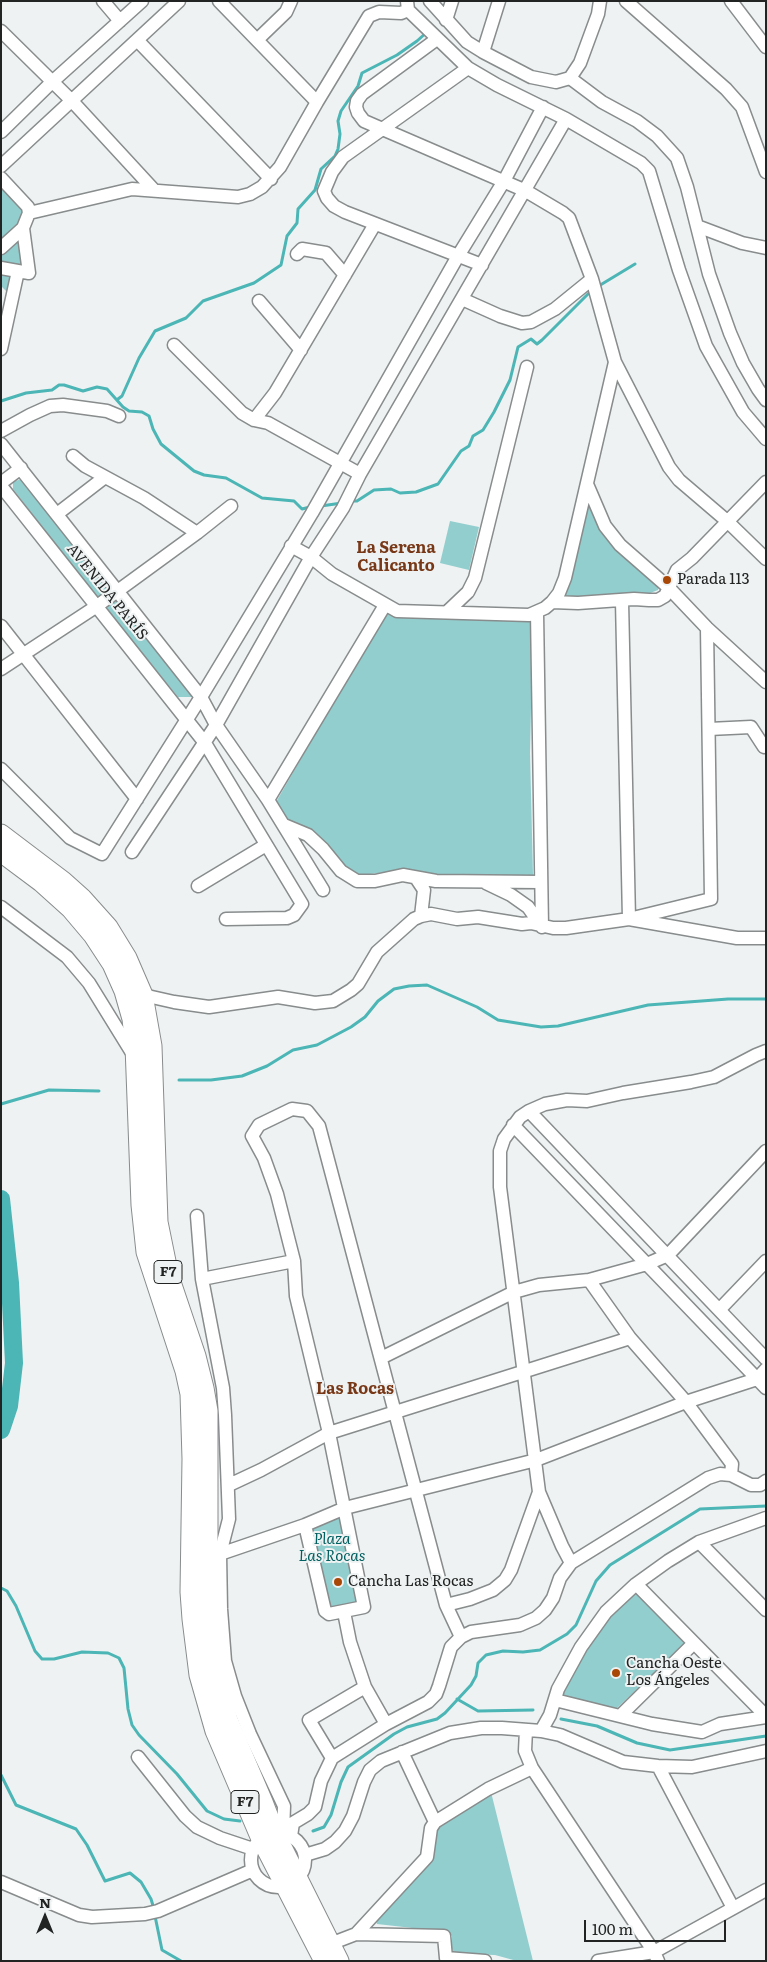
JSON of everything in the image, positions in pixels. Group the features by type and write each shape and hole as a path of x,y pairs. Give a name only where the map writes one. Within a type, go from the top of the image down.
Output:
{"highway":[{"name":"F7","path":"1,834 63,881 108,926 127,958 143,995 152,1046 158,1222 169,1276 196,1356 208,1411 209,1636 216,1677 228,1720 263,1802 273,1838"},
{"name":"F7","path":"1,852 41,882 71,909 93,935 112,964 124,991 132,1019 141,1205 146,1252 185,1371 190,1394 192,1441 190,1592 199,1675 215,1731 273,1838 292,1882 327,1952 339,1961"}],"street":[{"path":"102,1 120,21"},
{"path":"1,132 52,82 142,1"},
{"path":"1,166 179,1"},
{"path":"218,1 317,102"},
{"path":"257,40 286,12 291,1"},
{"path":"430,1 467,42 530,77 556,82 570,78 580,63 598,14 600,1"},
{"path":"446,20 452,1"},
{"path":"483,52 499,1"},
{"path":"731,1 766,47"},
{"path":"634,4 726,89 742,107 766,172"},
{"path":"29,212 101,198 120,191 154,190 238,197 250,194 271,179 280,167 369,16 379,12 401,13 408,6 437,39 468,68 566,119 641,163 649,171 679,270 706,346 743,412 766,439"},
{"path":"1,31 72,101 154,190"},
{"path":"437,39 362,94 357,101 356,107 364,121 526,191 569,218 592,280 616,362 674,474 727,520 766,559"},
{"path":"137,40 271,179"},
{"path":"468,68 342,157 332,172 324,191 326,198 334,206 375,224 482,265"},
{"path":"570,78 602,102 637,121 670,147 677,158 684,174 709,274 730,333 743,363 758,390 766,400"},
{"path":"1,769 70,838 102,854 201,697 312,513 458,256 504,181 543,107"},
{"path":"132,852 216,725 311,557 346,502 360,474 526,191 566,119"},
{"path":"1,178 28,207 29,212 23,228 1,248"},
{"path":"254,420 275,393 375,224"},
{"path":"697,226 742,243 766,248"},
{"path":"1,268 29,273 23,228"},
{"path":"297,254 302,249 326,252 345,275"},
{"path":"1,348 18,271"},
{"path":"462,299 500,316 522,323 531,322 555,309 592,280"},
{"path":"1,290 12,302"},
{"path":"259,301 301,350"},
{"path":"174,344 242,413 254,420 268,423 360,474"},
{"path":"291,546 311,557 332,574 397,610 409,612 448,611 529,615 537,612 552,602 565,578 616,362"},
{"path":"448,611 468,592 475,578 527,367"},
{"path":"1,431 30,414 50,406 64,405 106,411 119,416"},
{"path":"1,444 201,697 216,725 268,800 323,890"},
{"path":"73,456 105,477 144,498 197,534"},
{"path":"1,485 21,468"},
{"path":"57,514 105,477"},
{"path":"552,602 658,600 665,596 677,570 692,558 766,482"},
{"path":"587,484 611,534 620,545 668,587 707,628 766,682"},
{"name":"AVENIDA PARÍS","path":"1,485 205,742 302,904 294,915 287,918 226,920"},
{"path":"1,669 97,606 197,534 231,506"},
{"path":"622,601 629,919"},
{"path":"268,800 385,605"},
{"path":"537,612 542,927"},
{"path":"1,626 137,799"},
{"path":"143,995 209,1007 278,997 315,1003 333,1001 352,990 358,984 377,952 414,919 421,916 430,914 448,918 478,917 522,924 531,923 542,927 566,928 629,919 711,899 707,628"},
{"path":"709,728 751,727 764,747"},
{"path":"284,825 308,834 323,848 341,871 357,882 375,881 403,875 436,882 481,880 540,882"},
{"path":"198,886 266,845"},
{"path":"416,878 424,890 421,916"},
{"path":"481,880 512,895 528,908 542,927"},
{"path":"1,907 67,957 89,983 135,1059"},
{"path":"629,919 738,938 766,938"},
{"path":"571,1563 539,1492 500,1188 500,1151 504,1139 513,1125 529,1111 567,1100 587,1101 691,1082 714,1076 766,1051"},
{"path":"305,1525 325,1611 329,1614 364,1607 329,1433 296,1296 294,1261 277,1194 264,1158 252,1136 259,1125 292,1109 307,1111 319,1126 446,1605 461,1637"},
{"path":"529,1111 766,1358"},
{"path":"513,1125 761,1384"},
{"path":"381,1358 514,1292 539,1285 589,1280 647,1264 668,1255 766,1151"},
{"path":"197,1216 202,1279 223,1388 225,1453 229,1485 229,1519 220,1554 221,1609 225,1661 235,1696 250,1734 284,1806 273,1838"},
{"path":"202,1279 294,1261"},
{"path":"720,1309 766,1261"},
{"path":"589,1280 630,1338 686,1402 732,1464 732,1476"},
{"path":"229,1485 329,1433 630,1338"},
{"path":"761,1384 766,1369"},
{"path":"220,1554 305,1525 345,1508 536,1460 686,1402 761,1384"},
{"path":"138,1757 185,1816 197,1827 220,1838 273,1838 301,1845 305,1856 304,1870 292,1882 274,1887 266,1884 258,1878 253,1870 251,1858 273,1838 315,1807 321,1781 332,1758 386,1724 428,1702 436,1694 451,1647 461,1637 471,1632 520,1625 536,1618 546,1610 553,1598 560,1578 571,1563 708,1478 720,1474 732,1476 750,1485 760,1485 766,1481"},
{"path":"446,1605 470,1599 492,1590 505,1580 511,1570 539,1492"},
{"path":"541,1731 550,1715 558,1689 582,1647 606,1612 636,1584 668,1560 699,1542 766,1518"},
{"path":"699,1542 766,1610"},
{"path":"636,1584 766,1717"},
{"path":"344,1612 350,1642 365,1687 386,1724"},
{"path":"620,1716 694,1643"},
{"path":"332,1758 309,1720 365,1687"},
{"path":"555,1700 652,1724 702,1732 720,1724 766,1717"},
{"path":"305,1856 326,1850 345,1831 353,1816 370,1770 381,1761 450,1733 481,1728 541,1731 560,1735 624,1762 658,1766 692,1767 766,1751"},
{"path":"526,1730 525,1751 532,1768 656,1956"},
{"path":"402,1752 435,1822"},
{"path":"658,1766 733,1908"},
{"path":"327,1952 356,1934 427,1857 431,1828 435,1822 488,1789 532,1768"},
{"path":"1,1882 78,1915 92,1917 145,1914 158,1911 253,1870"},
{"path":"598,1961 656,1956 733,1908 766,1890"},
{"path":"356,1934 444,1936 446,1958 485,1961"}],"green space":[{"path":"1,183 22,204 25,219 1,243"},
{"path":"18,238 22,266 1,263 1,253"},
{"path":"1,271 11,273 9,294 1,286"},
{"path":"21,479 107,587 107,593 98,597 94,594 13,489 13,482"},
{"path":"588,495 659,586 658,590 645,595 561,597"},
{"path":"450,521 479,527 469,570 440,563"},
{"path":"115,600 120,603 191,694 191,697 178,697 108,611 107,604"},
{"path":"387,610 410,618 448,616 533,619 530,753 533,875 438,877 408,869 356,876 285,817 276,802"},
{"name":"Plaza Las Rocas","path":"337,1518 342,1520 359,1595 357,1603 331,1609 311,1529"},
{"path":"635,1591 686,1643 616,1709 564,1697 562,1692 601,1628"},
{"path":"491,1792 533,1961 517,1961 495,1955 455,1954 452,1949 452,1936 448,1932 377,1924 376,1921 433,1858 436,1829"}],"waterway":[{"path":"118,399 122,396 139,358 155,331 186,318 203,301 254,283 281,265 287,236 297,223 298,209 315,190 321,169 335,156 338,149 340,134 338,121 341,111 358,86 362,73 397,55 427,32"},
{"path":"597,287 635,264"},
{"path":"351,501 357,501 374,490 391,489 400,493 416,492 438,484 461,451 469,446 473,436 483,430 494,412 510,380 518,347 531,339 537,344 592,290"},
{"path":"1,401 26,393 52,390 59,385 83,391 97,387 107,389 129,411 142,412 149,416 161,444 194,471 204,475 226,478 262,498 294,501 302,509 310,507"},
{"path":"321,506 342,503"},
{"path":"179,1080 211,1080 242,1076 267,1066 293,1050 317,1045 351,1027 365,1017 378,1001 394,989 409,986 427,985 477,1007 498,1020 541,1027 558,1026 648,1005 728,999 766,999"},
{"path":"1,1104 49,1090 99,1091"},
{"path":"1,1199 10,1283 14,1363 9,1406 1,1430"},
{"path":"313,1831 324,1827 331,1815 341,1782 348,1767 394,1734 407,1727 437,1719 445,1713 471,1685 476,1676 478,1663 486,1655 503,1651 523,1652 540,1650 567,1634 576,1625 596,1581 610,1565 700,1509 766,1506"},
{"path":"1,1588 7,1591 16,1606 35,1651 42,1659 54,1659 82,1652 108,1653 119,1658 124,1668 128,1709 132,1725 139,1735 177,1774 207,1811 224,1819 240,1821"},
{"path":"457,1699 478,1711 533,1710"},
{"path":"561,1719 597,1726 637,1743 670,1750 766,1736"},
{"path":"1,1775 16,1805 76,1829 87,1845 105,1881 130,1873 141,1882 151,1899 154,1909"},
{"path":"155,1916 162,1950 181,1961"}],"place":[{"name":"Parada 113","path":"667,580"},
{"name":"Cancha Las Rocas","path":"338,1582"},
{"name":"Cancha Oeste Los Ángeles","path":"616,1673"}],"district":[{"name":"La Serena Calicanto","path":"396,557"},
{"name":"Las Rocas","path":"355,1389"}]}
